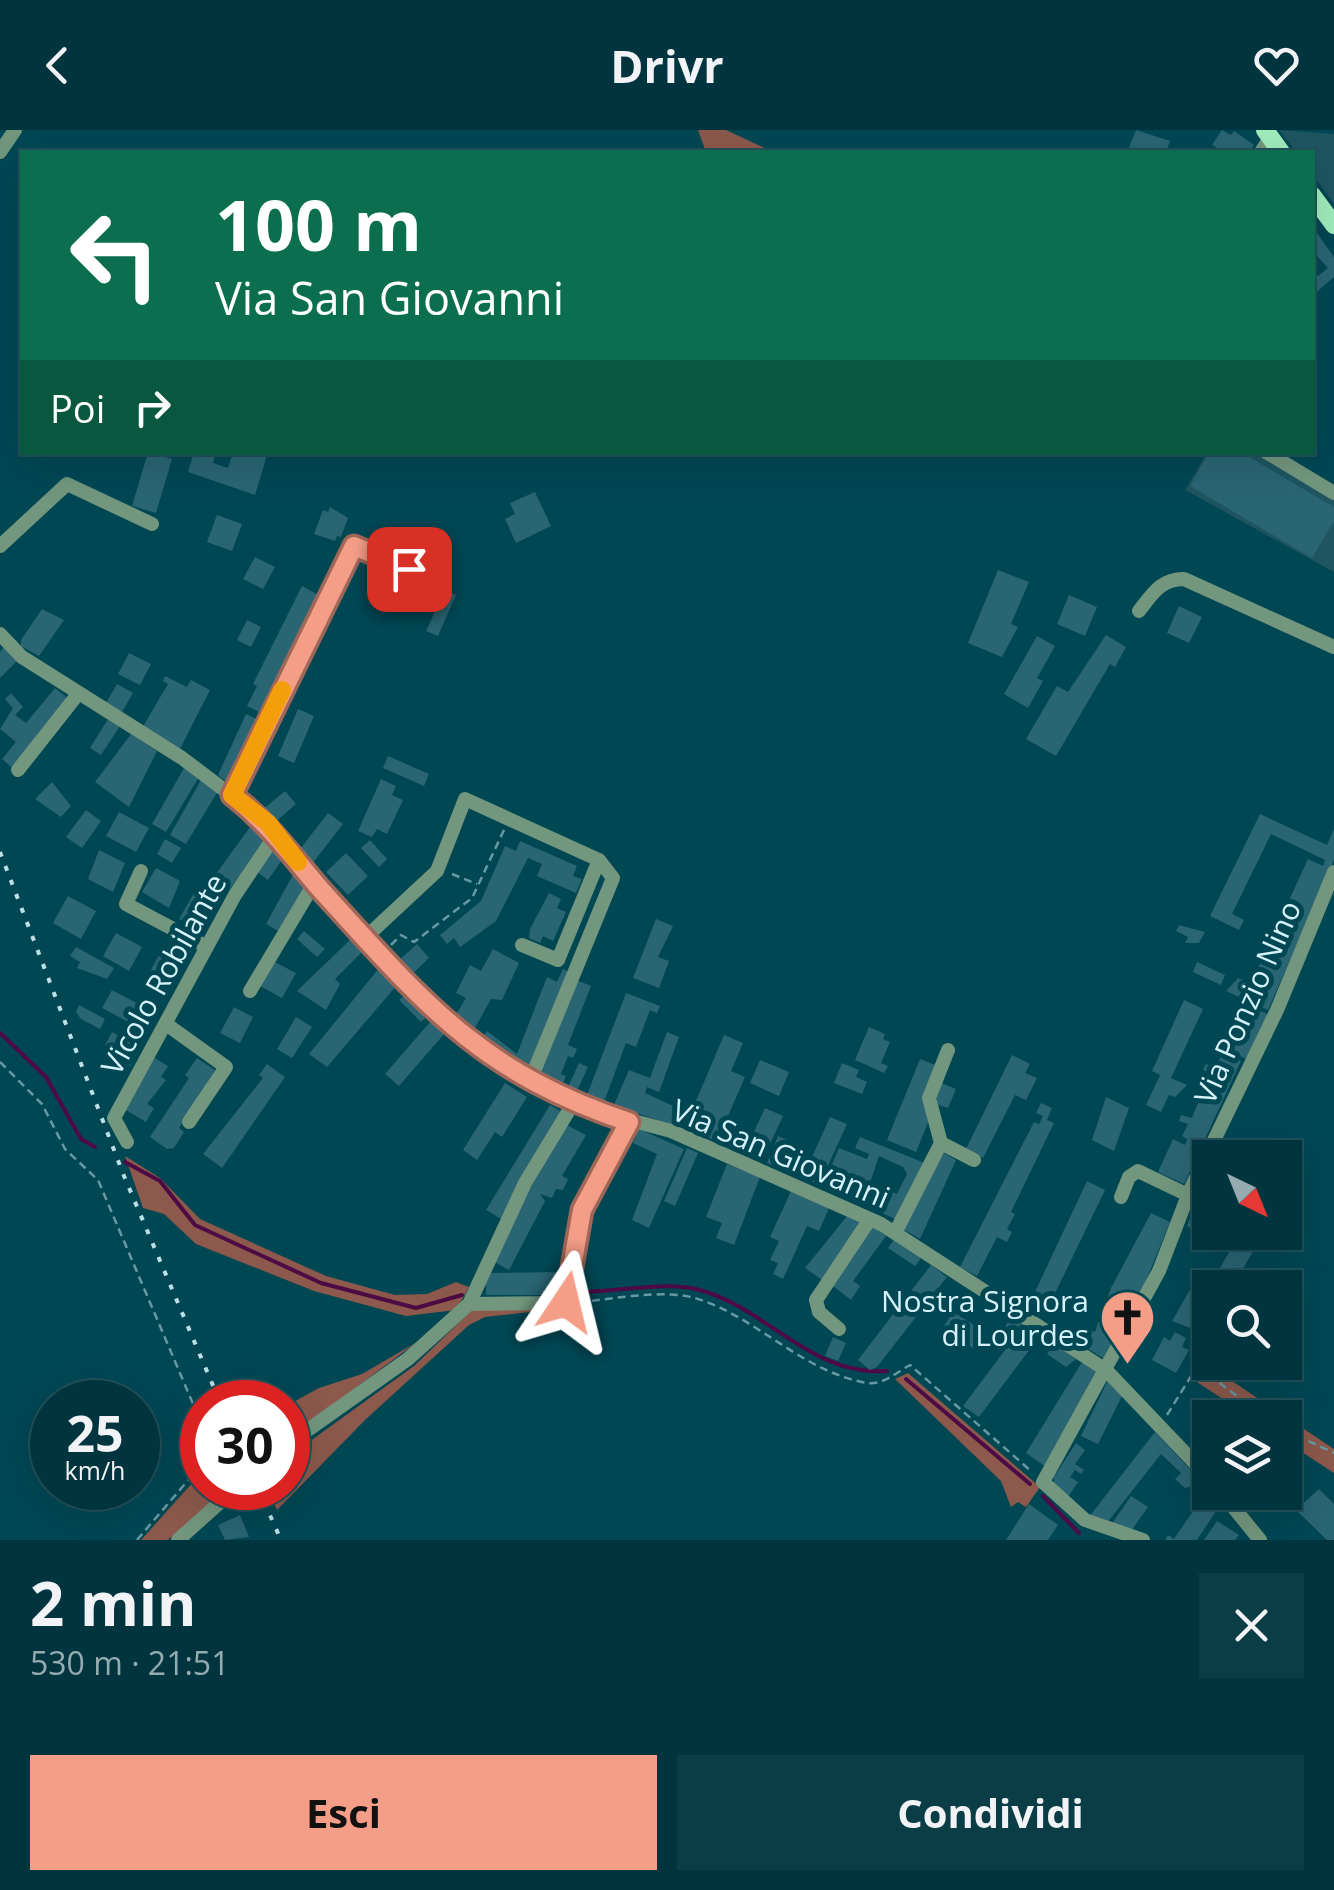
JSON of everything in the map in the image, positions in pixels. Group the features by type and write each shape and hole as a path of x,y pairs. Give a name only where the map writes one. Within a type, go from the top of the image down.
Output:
{"main road":[{"path":"1315,199 1334,224"}],"street":[{"path":"0,152 14,130"},
{"path":"1271,455 1334,492"},
{"path":"0,546 67,484 152,524"},
{"path":"232,795 354,546 409,569"},
{"path":"1139,611 1159,586 1169,579 1184,578 1334,648"},
{"name":"Via San Giovanni","path":"0,634 22,657 232,795 276,834 381,956 446,1024 530,1081 574,1102 670,1132 895,1233 1106,1370 1192,1459"},
{"path":"18,770 78,694"},
{"path":"365,938 438,868 465,799 599,860 613,878 530,1081"},
{"name":"Vicolo Robilante","path":"127,1142 114,1118 207,947 276,834"},
{"path":"522,944 558,960 599,860"},
{"path":"142,871 126,904 207,947"},
{"name":"Via Ponzio Nino","path":"1043,1482 1158,1271 1188,1195 1278,1010 1334,872"},
{"path":"250,991 315,882"},
{"path":"166,1024 226,1066 188,1122"},
{"path":"895,1233 941,1143 929,1098 948,1050"},
{"path":"310,1428 408,1358 469,1304 517,1199 574,1102"},
{"path":"469,1304 566,1302 582,1210 629,1122"},
{"path":"941,1143 974,1160"},
{"path":"1121,1196 1129,1177 1138,1171 1188,1195"},
{"path":"840,1329 819,1312 816,1300 870,1219"},
{"path":"1043,1482 1085,1520 1143,1540"},
{"path":"178,1540 211,1510"},
{"path":"1236,1510 1260,1540"}],"path":[{"path":"381,956 401,935 414,942 472,898 509,819"},
{"path":"438,868 478,885"},
{"path":"0,1062 42,1104 65,1149 98,1180 183,1380"},
{"path":"566,1302 688,1296 712,1304 806,1359 869,1384 886,1380 910,1365 1043,1482"},
{"path":"1160,1424 1193,1373 1214,1379 1243,1400"},
{"path":"1302,1438 1334,1452"},
{"path":"137,1540 180,1490"}],"shaded area":[{"path":"698,130 726,130 769,150 705,150"},
{"path":"1279,130 1334,134 1334,204 1315,178 1315,150 1294,150"},
{"path":"1206,455 1259,455 1334,498 1334,572 1185,490"},
{"path":"125,1156 160,1178 200,1219 326,1276 395,1295 427,1294 456,1282 469,1287 456,1310 406,1316 314,1291 196,1244 164,1214 143,1208"},
{"path":"566,1308 485,1317 469,1325 310,1476 310,1441 414,1366 473,1309"},
{"path":"417,1342 310,1422 310,1393 362,1374"},
{"path":"908,1373 1040,1487 1026,1507 1018,1502 1011,1507 1001,1481 895,1379"},
{"path":"1230,1380 1260,1400 1224,1400 1197,1382"},
{"path":"1302,1428 1334,1449 1334,1473 1302,1452"},
{"path":"180,1497 180,1510 202,1510 168,1540 141,1540"}],"building":[{"path":"1136,130 1170,141 1167,150 1128,150"},
{"path":"1222,130 1231,135 1234,131 1254,145 1250,150 1220,150 1212,145"},
{"path":"1315,230 1334,257 1334,277 1315,293 1315,273 1318,276 1328,268 1317,256"},
{"path":"147,455 172,459 156,513 132,506"},
{"path":"193,455 215,455 213,463 228,468 232,455 267,455 255,495 188,472"},
{"path":"1207,455 1246,455 1334,507 1334,521 1312,558 1190,486"},
{"path":"535,492 551,526 516,543 505,519 515,514 510,503"},
{"path":"330,507 348,518 341,537 337,536 335,541 314,534 323,510 328,512"},
{"path":"217,515 242,524 232,551 207,542"},
{"path":"255,557 275,567 263,589 243,579"},
{"path":"998,570 1029,582 1011,624 1018,627 1002,657 968,643"},
{"path":"392,576 409,584 406,591 419,597 412,611 382,597"},
{"path":"424,581 456,595 438,636 426,631 439,603 419,594"},
{"path":"302,586 322,597 265,715 247,706 257,686 253,684"},
{"path":"1069,595 1097,607 1085,636 1057,624"},
{"path":"1179,606 1202,617 1189,643 1167,633"},
{"path":"42,609 64,620 39,656 21,646 21,640"},
{"path":"247,620 261,627 251,647 237,640"},
{"path":"1106,635 1126,647 1115,667 1110,664 1056,756 1026,739 1057,686 1068,692"},
{"path":"1037,636 1055,646 1037,678 1043,681 1028,708 1004,694"},
{"path":"4,647 18,660 0,678 0,652"},
{"path":"129,653 151,664 140,685 118,674"},
{"path":"165,676 187,687 191,680 210,690 180,749 142,728 168,684 163,681"},
{"path":"117,684 133,693 122,712 106,703"},
{"path":"55,688 70,700 14,769 2,759 16,742 0,729 13,708 5,699 11,693 23,707 15,715 26,723"},
{"path":"298,709 314,716 294,763 278,756"},
{"path":"246,714 263,722 233,787 218,775"},
{"path":"108,719 120,726 101,755 90,748"},
{"path":"131,734 157,751 129,807 95,782"},
{"path":"388,756 429,774 424,786 383,768"},
{"path":"184,768 199,777 166,832 152,824"},
{"path":"381,779 396,786 392,795 403,800 387,834 377,829 372,837 358,831"},
{"path":"201,780 218,791 186,844 170,835"},
{"path":"52,782 71,806 61,817 35,799"},
{"path":"285,791 296,804 273,824 262,810"},
{"path":"86,810 101,821 82,848 66,837"},
{"path":"119,812 149,828 136,852 106,836"},
{"path":"328,813 343,824 308,869 297,853"},
{"path":"1260,814 1327,845 1334,829 1334,860 1268,1010 1226,991 1238,978 1258,987 1264,974 1257,970 1308,859 1323,866 1325,860 1271,834 1232,914 1244,920 1239,930 1210,916"},
{"path":"253,823 269,838 229,890 213,878"},
{"path":"165,839 181,848 172,863 157,854"},
{"path":"370,840 387,859 379,867 361,848"},
{"path":"520,841 577,866 573,876 582,879 576,893 537,876 542,864 528,858 496,921 460,947 454,938 447,944 440,935 481,901 505,846 516,851"},
{"path":"274,845 284,857 268,880 256,871"},
{"path":"99,850 125,863 113,892 88,879"},
{"path":"346,853 368,876 348,895 326,872"},
{"path":"156,868 180,881 169,908 142,892"},
{"path":"295,871 308,886 278,931 266,924"},
{"path":"194,893 217,906 202,932 179,919"},
{"path":"549,893 561,899 557,908 566,912 553,941 543,936 540,943 529,938 530,929"},
{"path":"68,896 96,911 81,939 53,923"},
{"path":"656,919 673,926 658,957 669,961 659,988 633,978"},
{"path":"1179,925 1205,932 1199,943 1185,943 1188,937 1176,931"},
{"path":"304,931 325,949 317,957 297,939"},
{"path":"116,933 142,947 129,971 103,956"},
{"path":"353,937 364,950 335,979 340,984 326,1010 297,991"},
{"path":"417,944 429,958 410,976 397,962"},
{"path":"76,947 114,968 107,979 77,968 80,962 70,956"},
{"path":"493,949 519,963 502,1000 491,999 471,1035 451,1023 466,998 456,993 470,965 481,971"},
{"path":"160,953 180,968 164,1001 143,985"},
{"path":"273,961 296,973 282,998 260,986"},
{"path":"1197,962 1225,975 1221,985 1193,972"},
{"path":"380,967 397,985 327,1067 309,1054"},
{"path":"563,969 571,973 527,1074 479,1042 487,1031 517,1054 547,977 557,982"},
{"path":"574,979 591,986 568,1045 577,1049 573,1058 568,1056 561,1074 566,1076 561,1089 537,1080"},
{"path":"112,990 144,1007 134,1025 102,1008"},
{"path":"626,993 660,1006 657,1013 650,1010 636,1047 626,1043 604,1102 587,1095"},
{"path":"406,994 428,1015 421,1022 399,1000"},
{"path":"1184,1000 1203,1009 1171,1078 1187,1085 1175,1097 1169,1095 1161,1112 1146,1105 1160,1075 1152,1071"},
{"path":"1246,1004 1269,1015 1246,1059 1224,1048 1237,1022 1230,1019 1236,1006 1243,1010"},
{"path":"79,1005 105,1019 100,1029 81,1019 76,1012"},
{"path":"234,1007 253,1017 240,1043 220,1033"},
{"path":"296,1017 312,1027 292,1058 277,1049"},
{"path":"431,1021 445,1033 399,1086 385,1074"},
{"path":"869,1027 885,1034 883,1039 890,1042 881,1063 888,1066 884,1073 855,1060"},
{"path":"112,1032 140,1047 130,1066 110,1056 114,1050 105,1045"},
{"path":"667,1032 679,1037 659,1092 647,1087 645,1093 686,1112 680,1128 614,1105 629,1070 650,1078"},
{"path":"724,1035 743,1043 731,1071 745,1077 717,1141 684,1129"},
{"path":"1222,1053 1241,1061 1204,1140 1192,1140 1192,1167 1184,1184 1158,1172 1173,1139 1185,1145 1187,1139 1182,1136 1188,1124 1179,1121 1181,1115 1192,1118 1210,1073 1203,1070 1206,1064 1215,1068"},
{"path":"1012,1055 1030,1064 1025,1073 1037,1078 1026,1100 1015,1095 983,1158 966,1149"},
{"path":"153,1057 168,1066 161,1077 166,1080 147,1104 154,1108 146,1122 124,1109"},
{"path":"197,1058 215,1070 179,1128 184,1132 174,1148 167,1149 150,1137 189,1078 185,1075"},
{"path":"920,1059 938,1066 923,1103 934,1108 916,1152 887,1140"},
{"path":"760,1060 789,1072 779,1096 750,1083"},
{"path":"579,1063 588,1067 577,1091 568,1087"},
{"path":"842,1063 859,1070 856,1077 867,1082 862,1094 834,1083"},
{"path":"267,1064 285,1077 222,1168 203,1154 263,1078 259,1075"},
{"path":"939,1082 956,1089 948,1108 936,1104"},
{"path":"505,1083 527,1097 502,1137 495,1132 477,1160 463,1150"},
{"path":"1106,1097 1129,1108 1114,1151 1092,1140"},
{"path":"1041,1103 1052,1108 1047,1120 1054,1123 1011,1212 1015,1214 1007,1229 1012,1232 1007,1242 997,1237 977,1276 960,1267 1034,1122 1039,1124 1043,1116 1036,1113"},
{"path":"550,1105 562,1112 503,1220 486,1210"},
{"path":"765,1108 783,1116 762,1161 744,1153"},
{"path":"830,1117 847,1124 819,1185 803,1177"},
{"path":"565,1124 586,1135 562,1176 568,1179 563,1190 556,1189 552,1198 540,1194 545,1201 509,1270 491,1260"},
{"path":"639,1129 684,1149 649,1228 632,1220 657,1154 633,1143"},
{"path":"778,1136 799,1145 788,1171 767,1163"},
{"path":"860,1137 925,1163 897,1220 868,1206 879,1185 897,1194 907,1174 903,1167 879,1156 870,1183 831,1167 839,1148 867,1159 869,1154 855,1148"},
{"path":"687,1148 698,1153 675,1206 664,1201"},
{"path":"944,1153 956,1160 920,1239 901,1228"},
{"path":"727,1164 760,1177 734,1245 716,1238 722,1223 706,1217"},
{"path":"1087,1181 1105,1190 1044,1316 1028,1307"},
{"path":"791,1191 829,1208 819,1231 807,1226 783,1279 773,1274 778,1263 770,1260 779,1241 770,1237"},
{"path":"1151,1213 1170,1222 1145,1283 1103,1358 1082,1345 1091,1330 1095,1332 1111,1288"},
{"path":"848,1215 866,1224 825,1282 805,1268"},
{"path":"870,1224 886,1236 853,1281 860,1286 851,1300 828,1282"},
{"path":"894,1240 921,1258 915,1266 888,1248"},
{"path":"1230,1250 1254,1250 1242,1270 1219,1270"},
{"path":"931,1265 947,1277 877,1367 870,1370 858,1360"},
{"path":"566,1272 557,1295 486,1295 486,1273"},
{"path":"1192,1286 1192,1329 1172,1321"},
{"path":"953,1312 984,1331 973,1348 943,1328"},
{"path":"1012,1317 1039,1337 979,1417 963,1406 1005,1350 994,1341"},
{"path":"1175,1332 1186,1338 1182,1347 1189,1350 1176,1373 1152,1360 1164,1337 1170,1341"},
{"path":"833,1337 846,1343 838,1361 825,1356"},
{"path":"1054,1344 1076,1359 1066,1367 1047,1354"},
{"path":"1082,1362 1096,1370 1046,1467 1026,1453"},
{"path":"1109,1378 1123,1394 1098,1444 1081,1436"},
{"path":"1155,1432 1192,1471 1192,1486 1185,1488 1175,1479 1181,1473 1161,1454 1106,1524 1089,1517"},
{"path":"1076,1443 1085,1450 1075,1464 1084,1470 1081,1474 1075,1470 1070,1477 1078,1482 1068,1497 1054,1484 1054,1477"},
{"path":"1319,1489 1334,1504 1334,1540 1327,1540 1296,1510 1302,1510 1302,1505"},
{"path":"1131,1496 1148,1507 1131,1531 1111,1525"},
{"path":"1029,1504 1058,1525 1048,1540 1006,1540"},
{"path":"1194,1510 1217,1510 1197,1540 1165,1540 1168,1535 1174,1539"},
{"path":"240,1515 249,1537 225,1540 218,1525"},
{"path":"1217,1521 1239,1535 1235,1540 1204,1540"}],"waterway":[{"path":"0,1033 46,1077 81,1139 95,1147"},
{"path":"125,1162 160,1181 195,1225 321,1283 416,1308 462,1295"},
{"path":"586,1292 656,1287 696,1289 745,1310 835,1363 860,1370 887,1371"},
{"path":"906,1379 1030,1484"},
{"path":"1043,1496 1079,1533"}],"railway":[{"path":"0,852 124,1176 211,1380"},
{"path":"268,1510 281,1540"}],"slow traffic":[{"path":"282,690 232,795 268,823 298,862"}],"place":[{"name":"Nostra Signora di Lourdes","path":"1128,1366"}],"route":[{"path":"409,569 354,546 232,795 268,823 315,882 446,1024 507,1069 548,1091 629,1122 582,1210 566,1302"}]}
